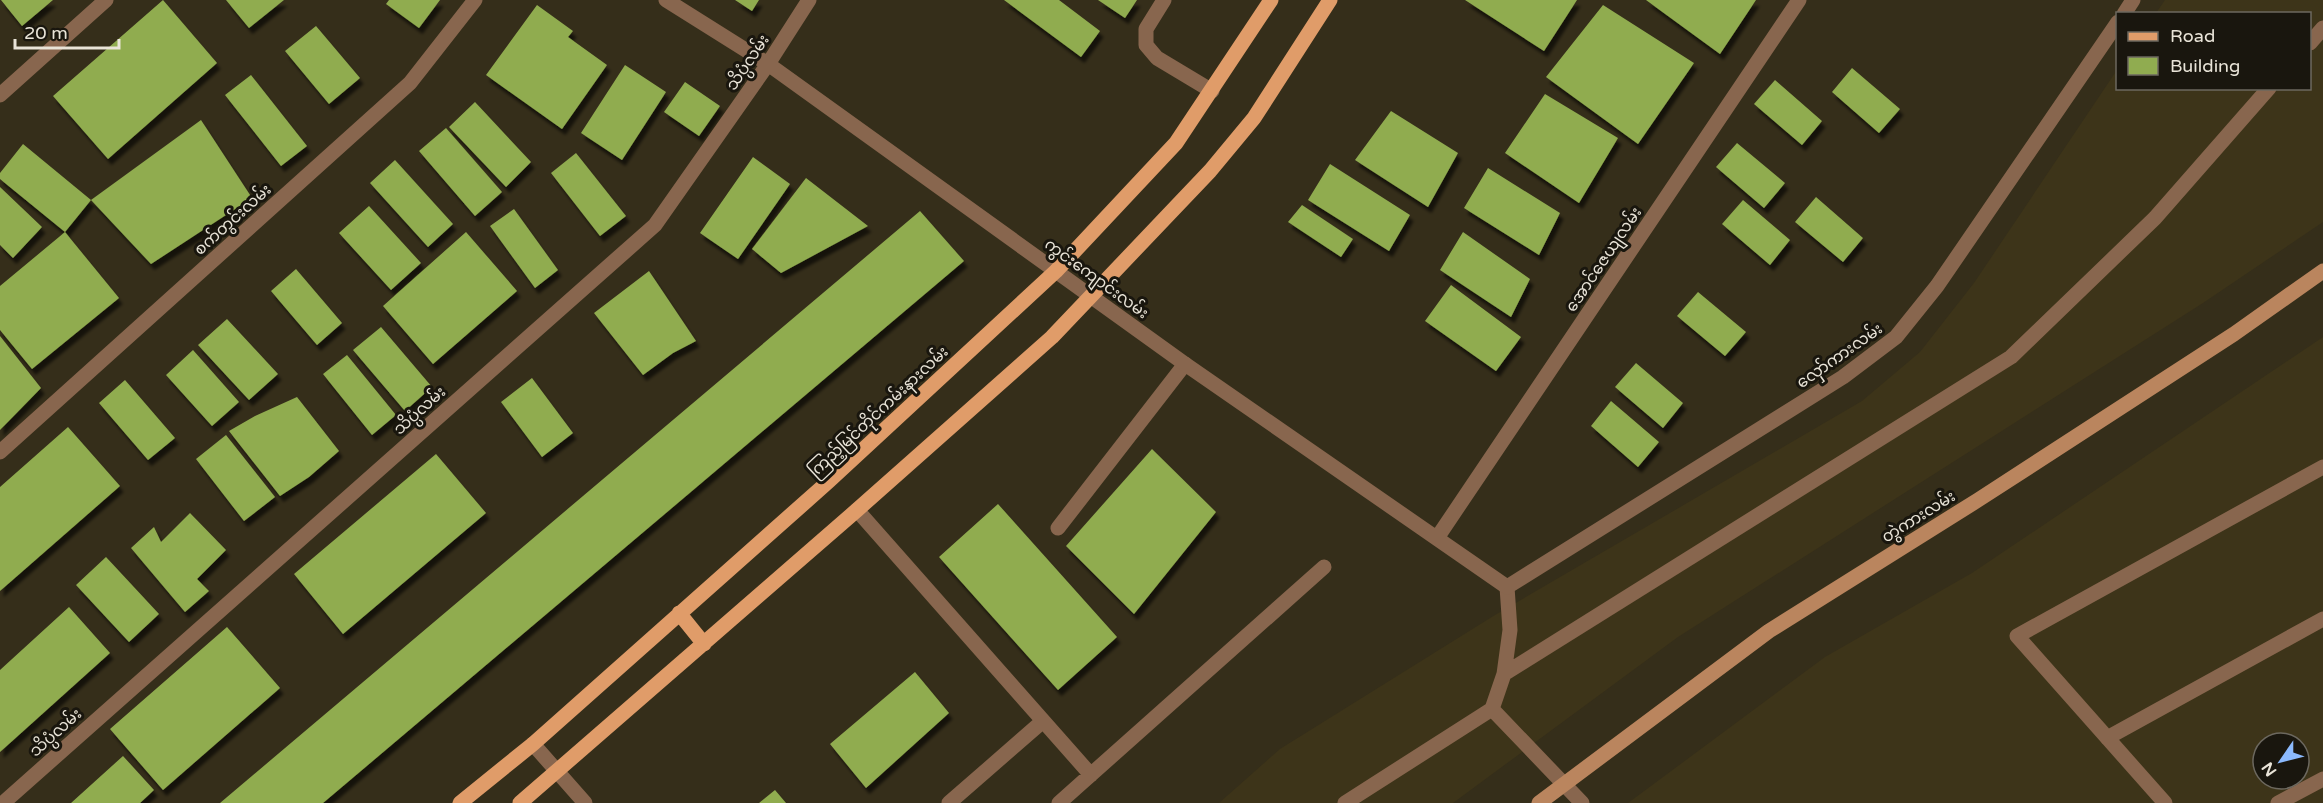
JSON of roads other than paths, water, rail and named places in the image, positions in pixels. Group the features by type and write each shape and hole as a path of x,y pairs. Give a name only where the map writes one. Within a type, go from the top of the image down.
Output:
{"main road":[{"name":"ကြည့်မြင်တိုင်ကမ်းနားလမ်း","path":"460,803 533,744 829,481 1056,271 1176,143 1271,0"},
{"path":"520,803 1052,337 1210,171 1254,118 1330,0"},
{"name":"တွဲကားလမ်း","path":"1539,803 1769,631 1988,494 2234,334 2323,271"},
{"path":"679,614 704,644"}],"street":[{"path":"0,95 106,0"},
{"name":"စက်တွင်းလမ်း","path":"0,452 410,83 475,0"},
{"name":"ကွင်းကျောင်းလမ်း","path":"666,0 768,64 1185,364 1507,587"},
{"name":"သိပ္ပံလမ်း","path":"3,803 655,225 768,64 809,0"},
{"path":"1164,0 1146,29 1146,45 1157,58 1212,91"},
{"name":"အောင်ဇေယျလမ်း","path":"1437,538 1798,0"},
{"name":"လှော်ကားလမ်း","path":"1507,587 1843,377 1896,337 1937,286 2116,25"},
{"path":"2311,42 2323,28"},
{"path":"1504,674 2011,357 2155,218 2268,90"},
{"path":"1058,528 1185,364"},
{"path":"2165,803 2017,636 2323,467"},
{"path":"857,510 1090,775"},
{"path":"1059,803 1324,567"},
{"path":"1345,803 1492,709 1504,674 1510,630 1507,587"},
{"path":"2107,738 2323,619"},
{"path":"1492,709 1582,803"},
{"path":"950,803 1043,721"},
{"path":"533,744 585,803"},
{"path":"2278,803 2323,779"}]}
